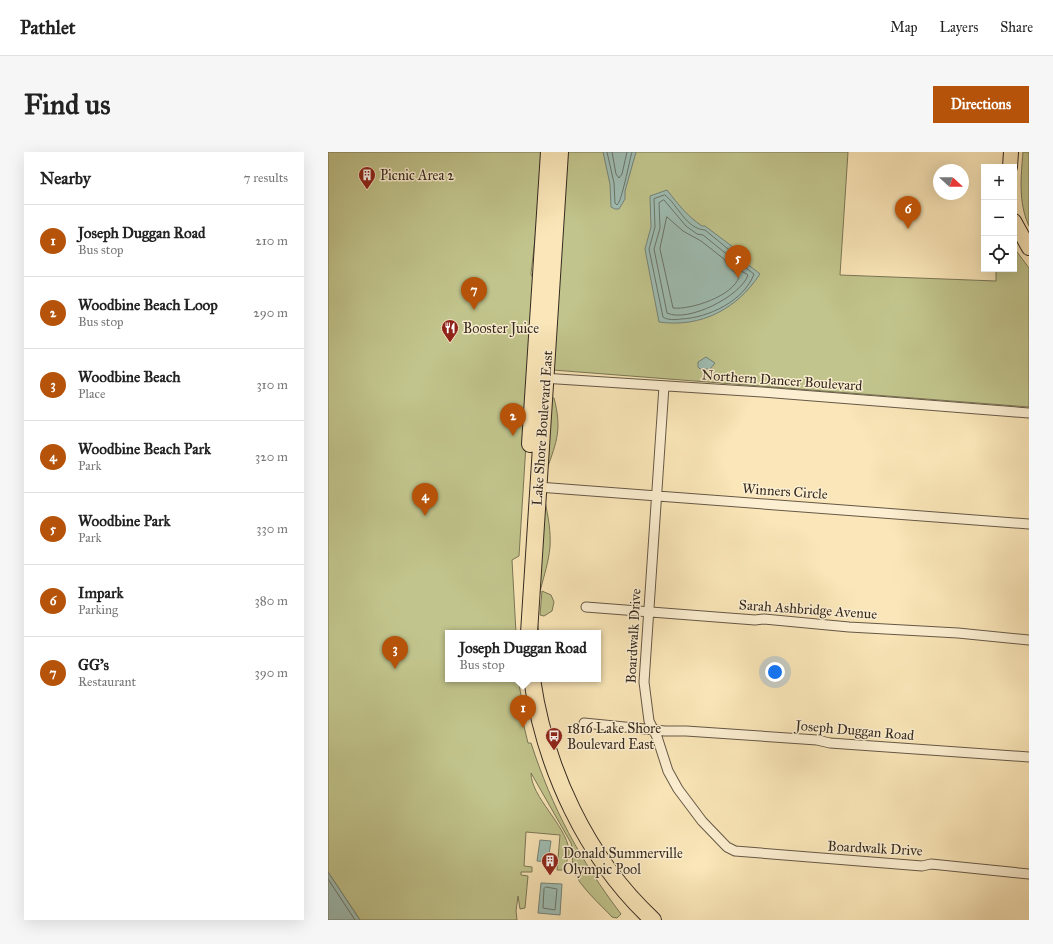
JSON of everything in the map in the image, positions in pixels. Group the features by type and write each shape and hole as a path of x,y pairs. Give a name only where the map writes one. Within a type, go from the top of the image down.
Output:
{"highway":[{"name":"Lake Shore Boulevard East","path":"529,630 538,487 539,378 549,152"},
{"name":"Lake Shore Boulevard East","path":"520,630 539,378 560,152"},
{"path":"524,682 534,740 554,795 574,837 594,868 617,898 637,920"},
{"path":"533,682 544,738 561,786 584,832 603,862 624,890 653,920"}],"main road":[{"path":"1010,164 1011,152"},
{"path":"1017,226 1029,248"}],"street":[{"name":"Northern Dancer Boulevard","path":"539,378 1029,413"},
{"name":"Boardwalk Drive","path":"664,386 657,496 651,555 644,682 649,721 654,729 668,771 678,789 702,821 720,841 731,850 820,859 922,866 931,864 1029,874"},
{"name":"Winners Circle","path":"538,487 1029,524"},
{"name":"Sarah Ashbridge Avenue","path":"586,607 755,620 764,619 849,628 958,633 1029,640"},
{"name":"Joseph Duggan Road","path":"584,723 1029,757"}],"green space":[{"path":"328,152 545,152 531,274 536,285 519,556 512,560 516,630 445,630 445,682 519,682 525,717 522,718 528,743 531,743 548,790 568,833 606,894 621,914 617,918 612,917 580,883 573,868 571,843 531,773 537,792 567,840 569,853 564,870 557,870 560,835 526,832 524,866 532,867 532,872 521,872 521,875 528,876 525,908 520,909 518,896 516,911 517,920 360,920 328,872"},
{"path":"566,152 848,152 840,275 996,281 996,272 1017,272 1017,252 1029,268 1029,407 553,370"},
{"path":"1023,152 1029,152 1029,226 1023,208 1021,189"},
{"path":"551,398 554,398 558,418 558,427 556,442 547,469"},
{"path":"545,501 550,529 550,547 537,610 538,630 535,630"},
{"path":"542,591 551,595 554,602 552,611 544,616 540,615"}],"water":[{"path":"603,152 636,152 625,191 625,199 619,209 611,207 610,184"},
{"path":"667,190 687,214 737,250 744,261 760,274 751,286 729,306 703,319 689,322 659,322 645,249 651,227 650,196"},
{"path":"706,357 715,363 710,369 700,369 698,367 698,362"},
{"path":"540,840 551,841 548,862 537,861"},
{"path":"328,872 360,920 328,920"},
{"path":"541,883 562,884 560,915 538,913"}],"place":[{"name":"Picnic Area 2","path":"367,190"},
{"name":"Impark","path":"908,229"},
{"name":"Woodbine Park","path":"738,278"},
{"name":"GG’s","path":"474,310"},
{"name":"Booster Juice","path":"450,343"},
{"name":"Woodbine Beach Loop","path":"513,436"},
{"name":"Woodbine Beach Park","path":"425,516"},
{"name":"Woodbine Beach","path":"395,669"},
{"name":"Joseph Duggan Road","path":"523,728"},
{"name":"1816 Lake Shore Boulevard East","path":"554,751"},
{"name":"Donald Summerville Olympic Pool","path":"550,876"}]}
